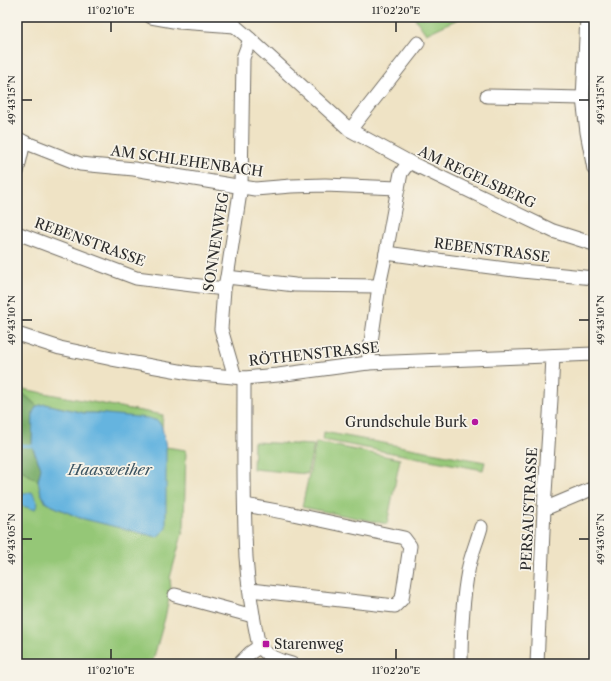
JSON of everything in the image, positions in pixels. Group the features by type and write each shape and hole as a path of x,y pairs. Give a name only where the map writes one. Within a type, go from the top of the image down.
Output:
{"street":[{"path":"150,17 179,22 234,21"},
{"path":"587,17 583,98 587,132 594,169"},
{"name":"AM REGELSBERG","path":"234,21 250,40 350,130 409,162 553,231 594,244"},
{"name":"SONNENWEG","path":"240,377 222,329 225,283 241,186 243,58 250,40"},
{"path":"350,130 418,43"},
{"path":"487,96 583,98"},
{"name":"AM SCHLEHENBACH","path":"17,172 21,140 80,164 134,169 256,189 325,185 398,188"},
{"path":"368,363 379,286 401,173 409,162"},
{"name":"REBENSTRASSE","path":"17,233 136,278 225,283 379,286"},
{"name":"REBENSTRASSE","path":"386,253 522,271 594,278"},
{"name":"RÖTHENSTRASSE","path":"17,334 60,348 112,359 190,373 240,377 278,375 368,363 594,354"},
{"name":"PERSAUSTRASSE","path":"537,664 544,510 552,399 553,356"},
{"path":"240,377 246,558 253,616 259,648 266,654 284,663"},
{"path":"544,510 594,488"},
{"path":"245,505 404,538 410,546 402,599 395,606 250,590"},
{"path":"461,664 464,598 468,570 481,527"},
{"path":"175,595 253,616"},
{"path":"239,664 250,653 259,648"}],"green space":[{"path":"414,17 462,17 426,34"},
{"path":"17,388 163,415 162,427 158,421 96,413 84,413 46,404 37,406"},
{"path":"17,388 37,406 33,412 32,446 41,468 38,481 17,467"},
{"path":"324,432 485,462 483,470 323,440"},
{"path":"254,442 314,445 307,474 253,469"},
{"path":"316,442 400,459 387,524 302,507"},
{"path":"166,447 186,450 184,527 170,578 171,589 165,618 152,664 17,664 17,467 38,481 41,493 46,503 80,518 165,452"}],"water":[{"name":"Haasweiher","path":"45,404 84,413 148,418 158,421 162,427 166,447 166,529 157,537 80,518 46,503 41,493 38,481 41,468 32,446 33,412 37,406"},
{"path":"32,492 38,504 35,509 17,504 17,494"}],"waterway":[{"path":"17,445 32,446"}],"place":[{"name":"Grundschule Burk","path":"475,422"},
{"name":"Starenweg","path":"266,644"}]}
